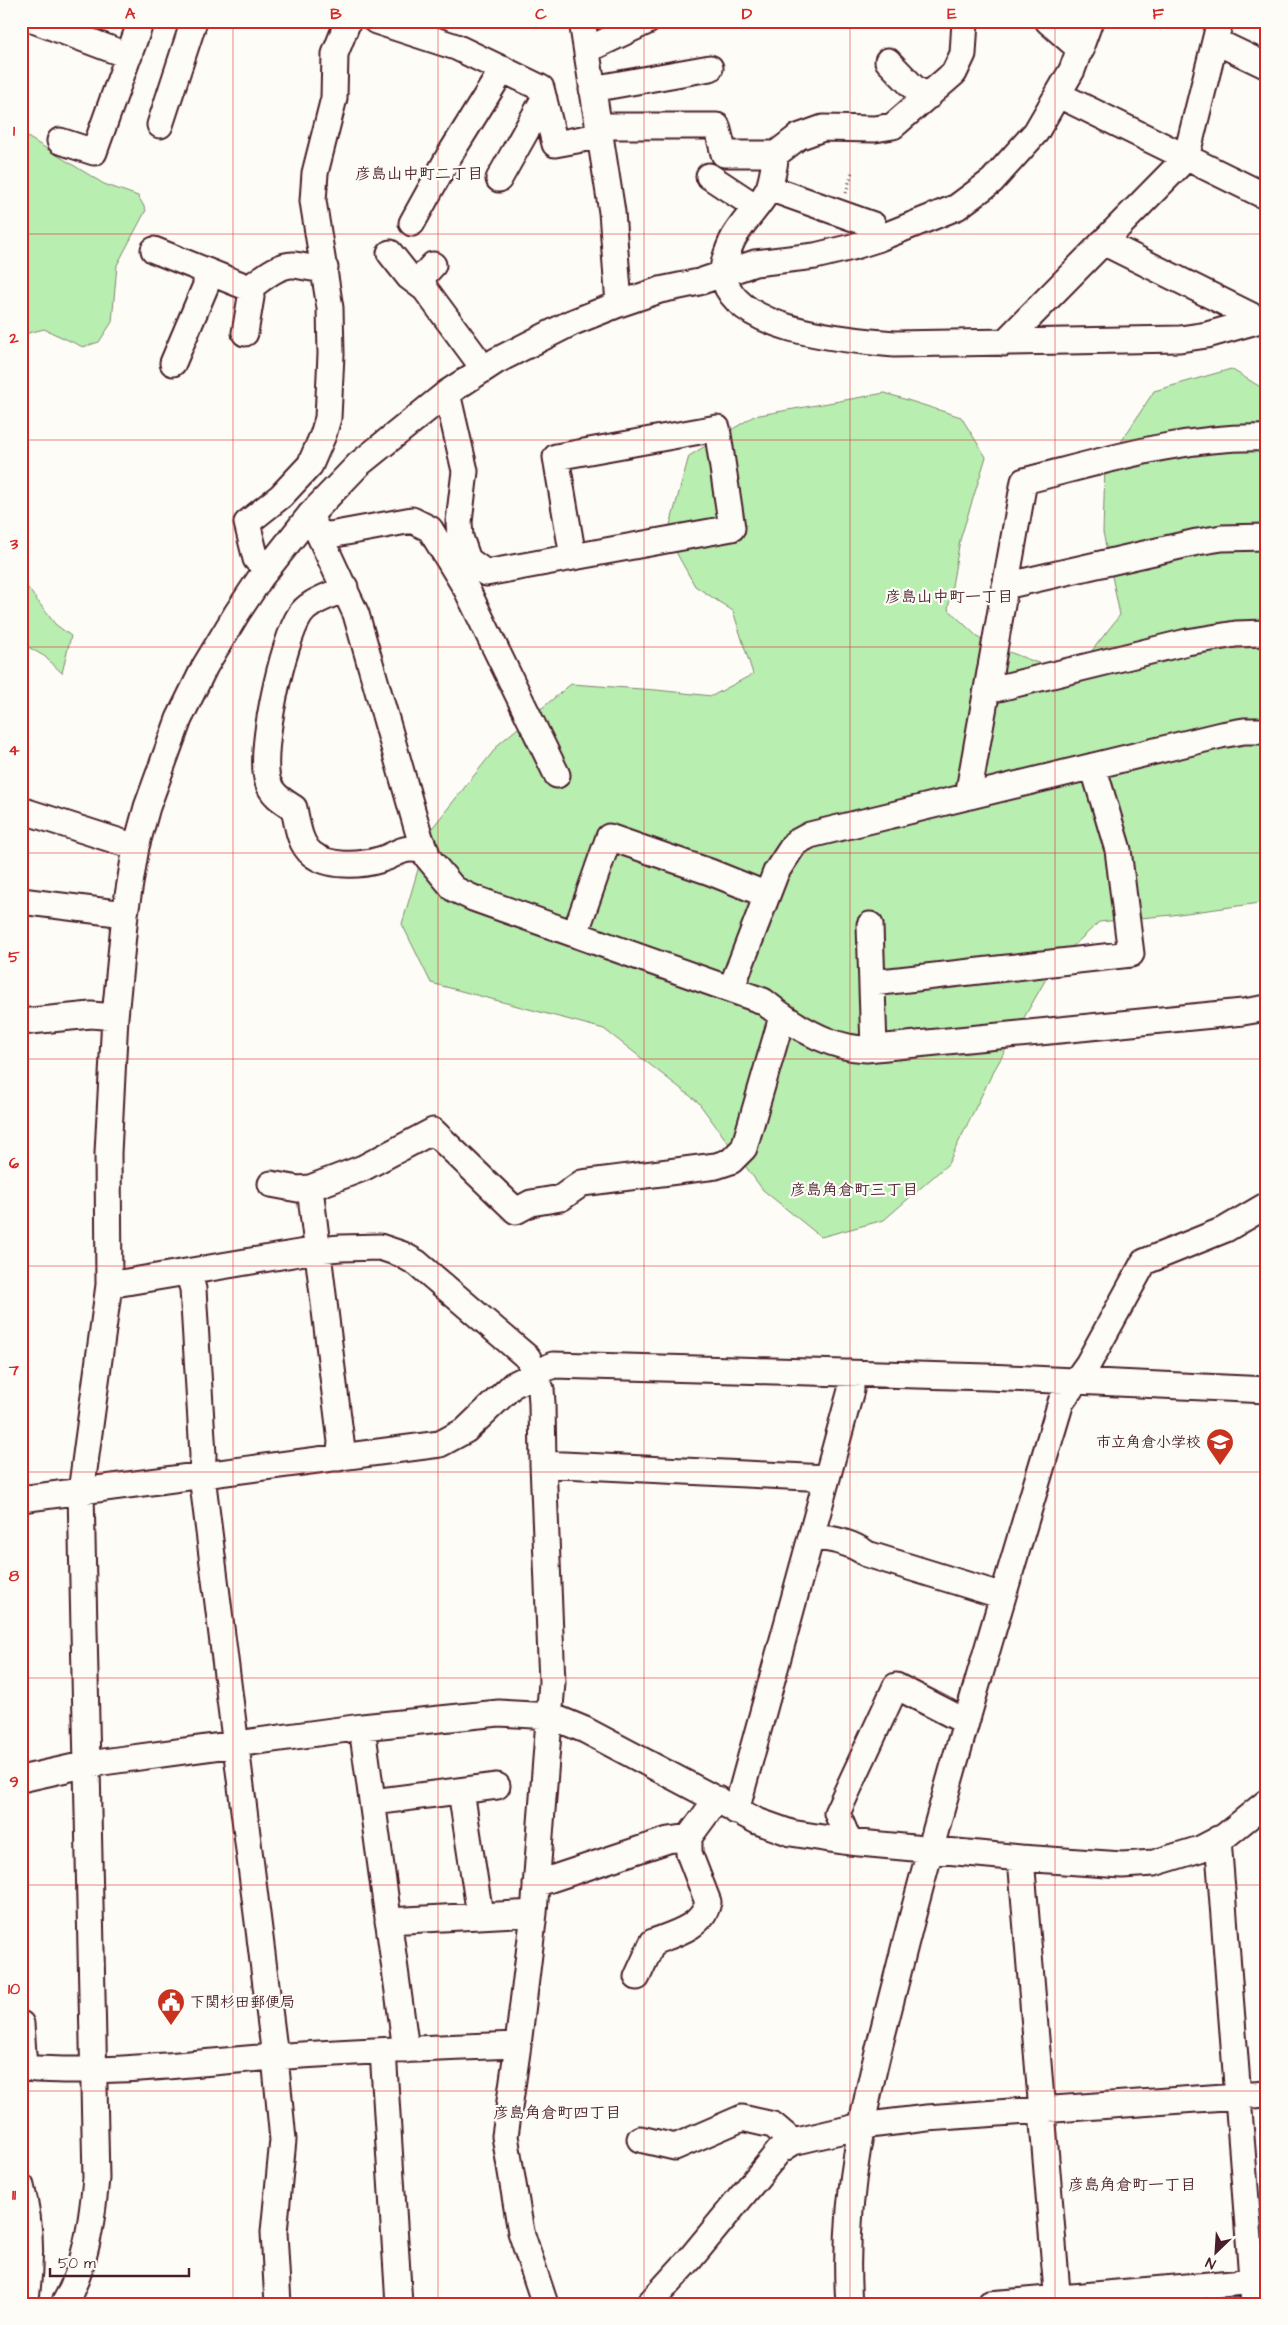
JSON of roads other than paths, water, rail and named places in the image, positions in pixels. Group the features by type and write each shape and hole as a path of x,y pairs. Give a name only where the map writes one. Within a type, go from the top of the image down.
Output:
{"street":[{"path":"36,21 129,56"},
{"path":"60,141 94,152 141,21"},
{"path":"160,125 194,21"},
{"path":"256,559 247,524 281,496 310,465 328,418 331,332 325,268 314,217 315,173 332,113 336,78 335,54 348,21"},
{"path":"376,21 407,26 542,88 555,144 599,131 717,126 724,154 776,154"},
{"path":"582,21 612,212 619,304"},
{"path":"587,50 648,21"},
{"path":"965,21 964,44 959,65 947,81 893,126 875,129 823,128 798,137 776,154 762,197 733,239 725,260 723,274 734,298 748,309 770,321 798,330 847,340 894,344 1180,339 1264,319"},
{"path":"1048,21 1081,50"},
{"path":"64,2304 80,2268 93,2212 96,2178 81,1492 109,1285 108,1153 115,1017 125,914 136,847 152,791 179,719 205,666 261,577 315,525 359,464 447,393 504,357 571,323 619,304 660,290 723,274 755,263 815,256 852,247 957,207 992,180 1036,132 1059,96 1081,50 1090,21"},
{"path":"1004,343 1186,158 1218,31 1267,66"},
{"path":"888,62 915,89 929,96"},
{"path":"592,89 710,68"},
{"path":"412,223 449,156 503,69"},
{"path":"1059,96 1267,198"},
{"path":"499,179 544,99"},
{"path":"709,176 762,197 873,225"},
{"path":"1103,242 1264,319"},
{"path":"154,250 250,288"},
{"path":"390,253 409,277 425,289 476,358"},
{"path":"250,288 271,272 286,266 294,265 316,270 325,268"},
{"path":"425,289 422,278 433,265"},
{"path":"173,362 206,285 206,271"},
{"path":"246,333 251,297 250,288"},
{"path":"447,393 465,471 459,522 460,537 468,560 486,573 732,528 717,428 556,457 573,557"},
{"path":"968,796 1024,481 1165,447 1211,440 1267,438"},
{"path":"315,525 330,535 412,520 430,529 467,590 557,775"},
{"path":"315,525 356,614 428,858 454,889 473,898 763,1001 782,1017 805,1030 849,1049 1243,1012 1267,1008"},
{"path":"1005,586 1197,542 1222,538 1267,538"},
{"path":"345,587 304,610 299,616 290,636 270,720 266,756 267,781 279,798 294,808 303,841 312,854 321,858 340,863 364,864 384,859 409,848 426,851"},
{"path":"987,691 1188,642 1236,634 1267,633"},
{"path":"731,989 767,895 785,856 795,843 810,835 1221,735 1244,731 1267,731"},
{"path":"872,983 1131,954 1118,850 1093,766"},
{"path":"21,810 136,847"},
{"path":"575,934 609,837 710,872 767,895"},
{"path":"21,901 125,914"},
{"path":"870,925 874,1048"},
{"path":"21,1022 91,1015 115,1017"},
{"path":"271,1184 298,1189 310,1188 363,1168 433,1131 516,1211 531,1202 560,1198 582,1184 716,1166 731,1161 744,1148 782,1017"},
{"path":"310,1188 341,1442 339,1458"},
{"path":"849,2304 847,2272 850,2197 865,2104 930,1851 966,1722 1061,1402 1088,1364 1144,1262 1226,1229 1267,1205"},
{"path":"109,1285 317,1250 374,1247 400,1254 417,1263 528,1358 535,1373 542,1403 552,1682 551,1716 534,1913 505,2136 521,2232 544,2304"},
{"path":"188,1272 193,1289 203,1455 202,1476 275,2057 283,2140 274,2232 278,2304"},
{"path":"21,1500 440,1444 466,1430 513,1385 553,1365 578,1364 850,1373 1267,1390"},
{"path":"536,1884 668,1840 689,1838 726,1805 812,1537 851,1390 850,1373"},
{"path":"543,1464 827,1478"},
{"path":"812,1537 828,1538 857,1546 867,1554 1003,1596"},
{"path":"849,1842 837,1813 896,1686 966,1722"},
{"path":"21,1779 88,1764 236,1743 362,1727 499,1713 551,1716 585,1730 757,1821 791,1833 849,1842 930,1851 1122,1865 1154,1863 1200,1849 1246,1820 1267,1802"},
{"path":"362,1727 388,1921 394,2050 399,2304"},
{"path":"373,1802 498,1786"},
{"path":"461,1791 480,1915"},
{"path":"637,1977 653,1942 679,1932 699,1921 706,1910 708,1902 689,1853 689,1838"},
{"path":"990,2304 1058,2301 1101,2296 1258,2289 1237,2096 1218,1839"},
{"path":"1021,1858 1058,2301"},
{"path":"388,1921 534,1913"},
{"path":"21,2024 24,2068 94,2071 275,2057 518,2045"},
{"path":"649,2304 690,2259 779,2151 793,2142 861,2126 926,2118 1267,2094"},
{"path":"640,2139 675,2147 742,2118 773,2124 793,2142"},
{"path":"21,2186 29,2215 31,2248 30,2276 25,2304"}],"place":[{"name":"市立角倉小学校","path":"1220,1466"},
{"name":"下関杉田郵便局","path":"171,2026"}],"district":[{"name":"彦島山中町二丁目","path":"419,174"},
{"name":"彦島山中町一丁目","path":"949,597"},
{"name":"彦島角倉町三丁目","path":"854,1190"},
{"name":"彦島角倉町四丁目","path":"557,2113"},
{"name":"彦島角倉町一丁目","path":"1132,2185"}]}
